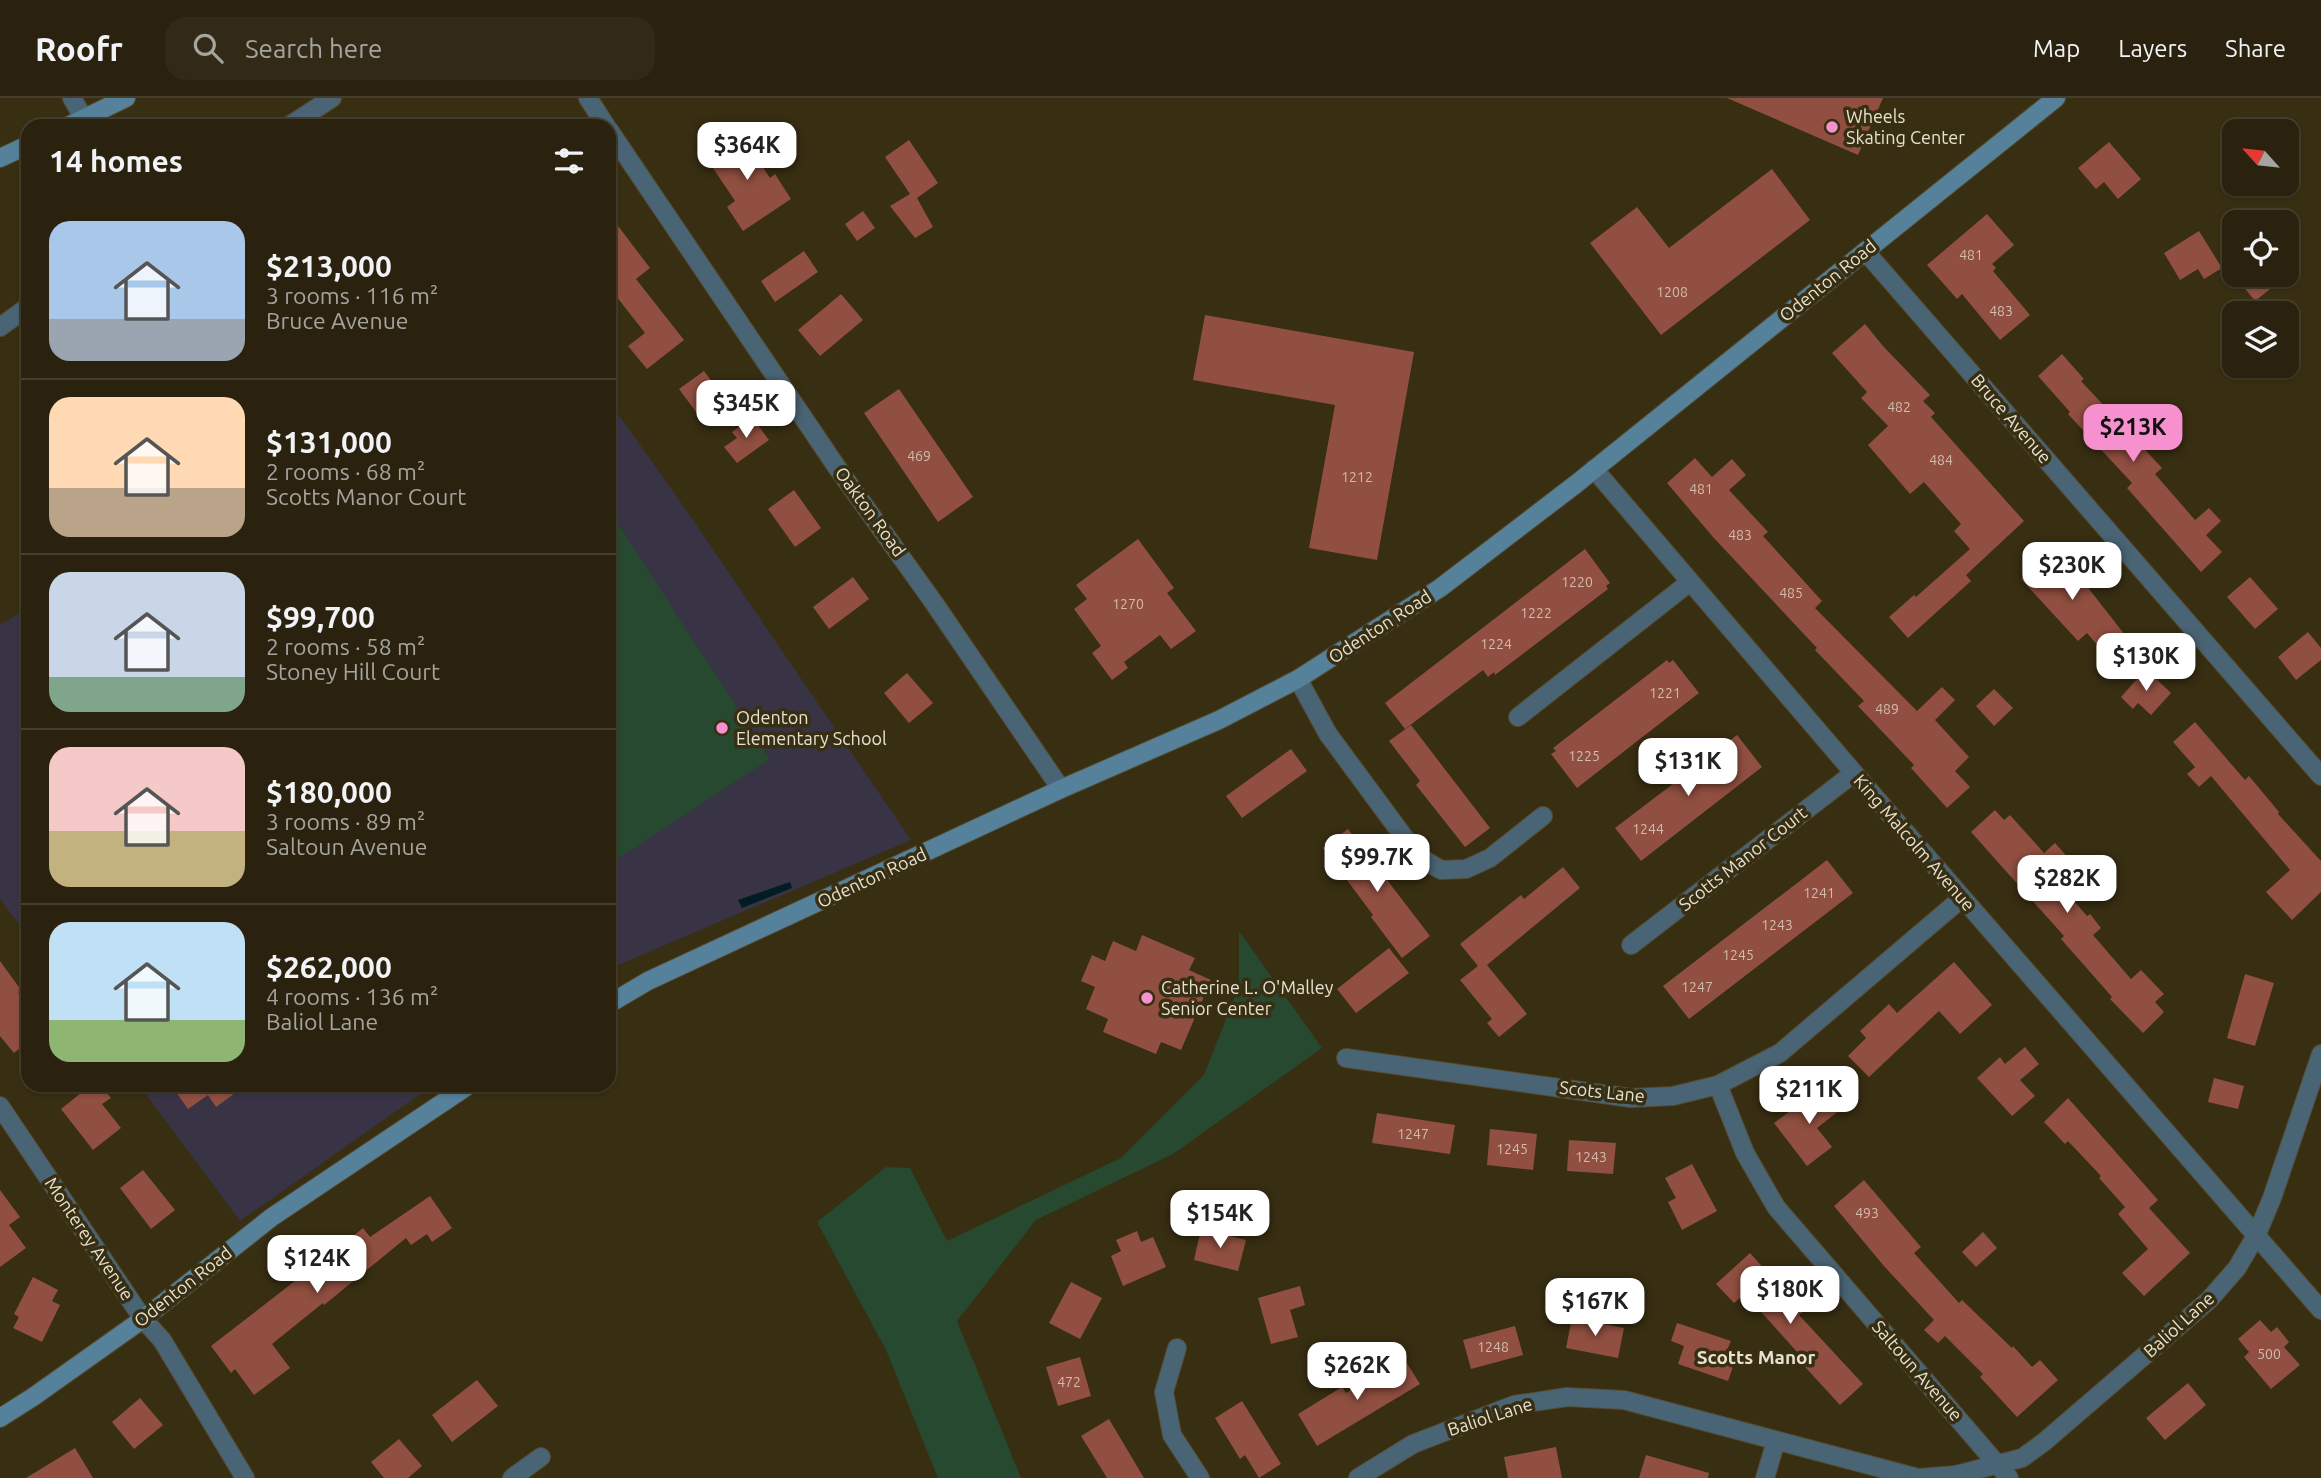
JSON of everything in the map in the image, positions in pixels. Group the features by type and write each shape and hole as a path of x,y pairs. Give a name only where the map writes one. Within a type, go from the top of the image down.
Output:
{"street":[{"path":"72,98 79,119"},
{"path":"88,119 127,98"},
{"path":"300,119 332,98"},
{"name":"Oakton Road","path":"588,98 602,119"},
{"name":"Odenton Road","path":"616,1000 648,981 1061,789 1219,720 1298,679 1440,588 1594,469 2056,98"},
{"name":"Oakton Road","path":"616,140 828,454 933,600 1061,789"},
{"path":"0,158 21,148"},
{"name":"Bruce Avenue","path":"1865,251 2321,776"},
{"path":"0,327 21,312"},
{"name":"King Malcolm Avenue","path":"1594,469 1962,898 2321,1310"},
{"path":"1518,718 1690,582"},
{"path":"1298,679 1328,734 1418,856 1441,870 1466,869 1490,858 1543,816"},
{"name":"Scotts Manor Court","path":"1631,945 1854,773"},
{"name":"Scots Lane","path":"1346,1058 1631,1098 1673,1096 1718,1085 1780,1053 1962,898"},
{"name":"Baliol Lane","path":"1357,1478 1412,1444 1514,1405 1567,1396 1624,1400 1918,1478 1956,1475 2022,1458 2044,1443 2209,1300 2237,1268 2257,1234 2272,1198 2321,1054"},
{"name":"Saltoun Avenue","path":"1718,1085 1745,1153 1776,1207 2009,1478"},
{"name":"Odenton Road","path":"0,1418 143,1319 272,1217 459,1092"},
{"name":"Monterey Avenue","path":"0,1106 143,1319 162,1340 245,1478"},
{"path":"1177,1348 1164,1392 1172,1435 1200,1478"},
{"path":"1765,1478 1776,1441"},
{"path":"512,1478 541,1457"}],"shaded area":[{"name":"Odenton Elementary School","path":"616,411 684,507 911,840 616,966"},
{"path":"21,612 21,927 0,899 0,625"},
{"path":"144,1092 423,1092 240,1221"}],"green space":[{"path":"616,521 770,759 616,859"},
{"path":"1239,931 1322,1048 1173,1154 1036,1220 957,1321 1021,1478 938,1478 886,1350 817,1222 886,1167 910,1168 947,1241 1121,1158 1204,1075 1239,986"}],"water":[{"path":"790,882 792,888 742,908 738,900"}],"building":[{"name":"Wheels Skating Center","path":"1727,98 1883,98 1858,155"},
{"path":"740,132 770,178 775,174 791,199 743,231 727,207 735,201 705,156"},
{"path":"909,140 938,183 917,198 933,227 915,238 890,206 910,194 885,157"},
{"path":"2109,142 2141,179 2118,199 2104,182 2096,189 2078,168"},
{"path":"1772,169 1810,220 1661,335 1590,243 1637,207 1669,248"},
{"path":"863,211 875,228 857,241 845,224"},
{"path":"1987,214 2014,245 1992,264 1996,268 1993,271 2030,315 2000,340 1962,294 1957,299 1927,265"},
{"path":"616,223 650,268 636,279 684,340 647,369 628,346 645,333 616,296"},
{"path":"2199,231 2222,268 2204,279 2198,269 2180,280 2164,253"},
{"path":"804,251 818,272 775,302 761,281"},
{"path":"2244,287 2273,287 2255,301"},
{"path":"841,294 863,320 820,356 798,330"},
{"path":"1205,315 1414,352 1377,560 1309,548 1335,405 1193,380"},
{"path":"1865,324 1930,395 1923,401 1935,413 1931,417 2024,521 1966,575 1971,581 1908,638 1889,617 1970,549 1954,531 1961,524 1924,482 1910,494 1868,445 1888,426 1861,398 1867,392 1832,353"},
{"path":"2062,354 2084,379 2081,381 2162,468 2155,474 2195,520 2209,508 2221,521 2206,535 2222,552 2201,572 2127,488 2132,483 2068,414 2070,412 2038,376"},
{"path":"704,371 727,402 702,420 679,389"},
{"path":"899,389 973,497 938,522 864,413"},
{"path":"752,417 769,440 737,463 724,447 737,438 732,432"},
{"path":"1695,458 1712,477 1732,459 1746,475 1729,490 1768,532 1763,536 1822,601 1815,608 1917,711 1942,687 1955,700 1935,720 1969,757 1955,771 1970,787 1947,808 1911,768 1914,765 1858,706 1864,701 1815,650 1817,648 1713,537 1667,483"},
{"path":"794,490 821,528 795,547 768,509"},
{"path":"1138,539 1174,588 1167,593 1196,631 1171,649 1160,635 1124,662 1128,668 1112,680 1092,653 1101,646 1074,609 1087,599 1076,585"},
{"path":"1585,549 1610,583 1606,586 1608,589 1495,675 1494,672 1488,677 1483,670 1405,729 1385,703"},
{"path":"2054,549 2125,635 2104,653 2087,633 2078,641 2021,579"},
{"path":"853,577 869,599 829,629 813,607"},
{"path":"2250,577 2278,609 2255,629 2227,597"},
{"path":"2308,632 2321,648 2321,660 2296,680 2278,657"},
{"path":"1667,660 1669,663 1673,660 1699,693 1577,788 1551,754 1556,751 1553,748"},
{"path":"2146,669 2171,693 2151,715 2138,703 2133,709 2121,697"},
{"path":"907,673 933,703 909,723 884,693"},
{"path":"1994,689 2013,708 1994,726 1976,706"},
{"path":"2195,722 2245,780 2249,776 2278,814 2321,861 2321,892 2292,920 2266,892 2290,870 2211,776 2199,787 2187,774 2195,767 2173,742"},
{"path":"1411,725 1490,828 1465,847 1416,785 1420,781 1389,741"},
{"path":"1737,735 1762,767 1641,861 1615,828"},
{"path":"1291,749 1307,771 1242,818 1226,796"},
{"path":"1995,810 2004,820 2010,815 2044,853 2055,843 2072,862 2054,878 2101,928 2093,935 2131,979 2141,970 2164,994 2155,1002 2164,1012 2143,1033 2110,999 2112,997 2061,939 2064,936 1971,832"},
{"path":"1348,829 1430,936 1402,958 1323,848"},
{"path":"1827,860 1853,893 1689,1019 1663,986"},
{"path":"1563,867 1580,888 1487,965 1527,1014 1499,1037 1487,1023 1492,1019 1460,980 1478,966 1460,944 1521,895 1524,899"},
{"name":"Catherine L. O'Malley Senior Center","path":"1142,935 1195,958 1189,970 1211,980 1181,1050 1161,1042 1156,1054 1103,1032 1108,1019 1086,1009 1095,987 1081,981 1092,955 1105,961 1113,941 1136,951"},
{"path":"1389,948 1409,973 1356,1013 1337,989"},
{"path":"0,961 21,990 18,992 21,996 21,1048 14,1053 0,1036"},
{"path":"1954,962 1992,1005 1960,1034 1939,1011 1869,1077 1848,1056 1866,1038 1860,1031 1889,1004 1897,1013"},
{"path":"2245,974 2274,983 2255,1046 2227,1038"},
{"path":"2025,1047 2039,1064 2020,1080 2035,1096 2012,1116 1977,1078 2000,1057 2005,1064"},
{"path":"2214,1078 2244,1086 2238,1109 2208,1102"},
{"path":"1822,1087 1840,1110 1817,1128 1832,1147 1807,1166 1774,1123"},
{"path":"82,1092 106,1092 111,1098 102,1104 121,1128 93,1150 61,1109"},
{"path":"176,1092 236,1092 216,1107 208,1095 188,1109"},
{"path":"2068,1098 2158,1200 2149,1208 2190,1253 2144,1296 2122,1273 2148,1249 2118,1214 2125,1207 2068,1141 2065,1144 2044,1122"},
{"path":"1377,1113 1455,1125 1450,1154 1372,1143"},
{"path":"1490,1129 1537,1134 1533,1170 1487,1165"},
{"path":"1569,1140 1616,1143 1613,1174 1567,1171"},
{"path":"1692,1164 1717,1211 1682,1230 1668,1202 1676,1198 1665,1178"},
{"path":"143,1170 175,1210 151,1229 120,1188"},
{"path":"1864,1180 1921,1247 1914,1253 1959,1303 1962,1300 2032,1367 2040,1360 2058,1380 2017,1417 1980,1377 1983,1374 1945,1336 1938,1343 1924,1330 1934,1320 1834,1206"},
{"path":"0,1190 20,1217 9,1225 26,1248 0,1267"},
{"path":"430,1196 452,1228 432,1242 427,1234 411,1245 406,1238 272,1344 290,1368 254,1395 235,1369 231,1373 211,1346 315,1268 363,1228 370,1237"},
{"path":"1201,1229 1246,1240 1238,1271 1194,1260"},
{"path":"1137,1231 1141,1242 1153,1237 1166,1267 1123,1286 1111,1256 1121,1251 1116,1240"},
{"path":"1983,1232 1997,1248 1976,1267 1962,1252"},
{"path":"1750,1253 1803,1312 1799,1315 1863,1384 1840,1405 1795,1356 1798,1353 1745,1294 1734,1303 1716,1284"},
{"path":"33,1277 58,1290 52,1301 60,1305 42,1342 13,1328 19,1317 14,1314"},
{"path":"1071,1282 1102,1298 1080,1339 1049,1323"},
{"path":"1300,1286 1305,1305 1290,1310 1298,1337 1271,1344 1258,1298"},
{"path":"1572,1318 1624,1328 1618,1358 1566,1348"},
{"path":"2260,1320 2271,1332 2277,1327 2289,1342 2284,1347 2300,1365 2271,1389 2244,1357 2249,1352 2238,1339"},
{"path":"1677,1323 1731,1341 1728,1348 1738,1352 1728,1381 1678,1364 1684,1346 1671,1341"},
{"path":"1515,1326 1523,1355 1471,1369 1463,1340"},
{"path":"1080,1357 1091,1396 1058,1406 1046,1367"},
{"path":"1403,1357 1420,1384 1317,1446 1298,1414 1342,1387 1346,1393"},
{"path":"477,1380 498,1406 452,1442 432,1415"},
{"path":"2188,1383 2206,1405 2165,1440 2146,1418"},
{"path":"140,1398 163,1425 134,1449 112,1422"},
{"path":"1242,1401 1281,1464 1259,1478 1245,1455 1240,1459 1215,1418"},
{"path":"1109,1419 1144,1478 1107,1478 1081,1436"},
{"path":"399,1439 422,1466 408,1478 384,1478 371,1462"},
{"path":"1556,1447 1562,1478 1508,1478 1504,1457"},
{"path":"75,1448 93,1478 26,1478"},
{"path":"1646,1455 1709,1473 1708,1478 1639,1478"}],"place":[{"name":"Wheels Skating Center","path":"1832,127"},
{"name":"Odenton Elementary School","path":"722,728"},
{"name":"Catherine L. O'Malley Senior Center","path":"1147,998"}],"district":[{"name":"Scotts Manor","path":"1756,1357"}]}
